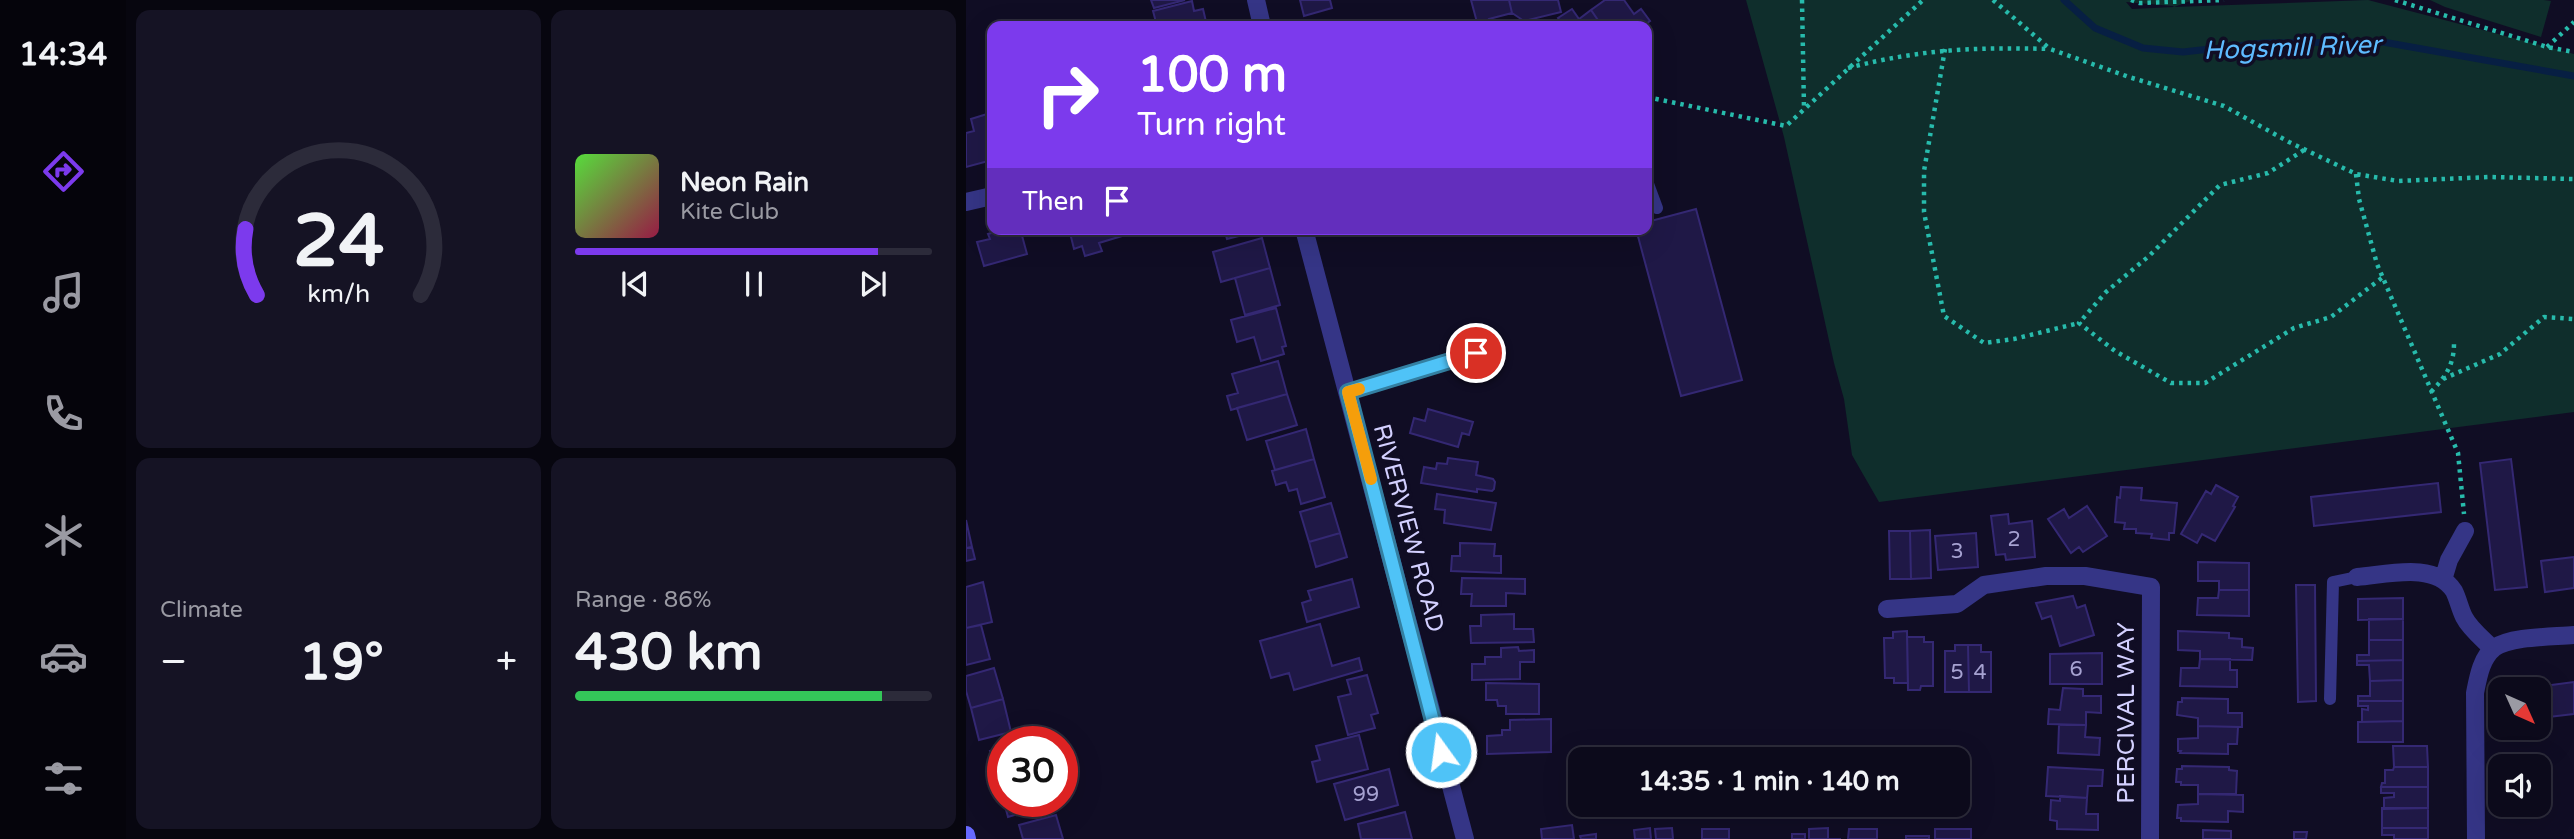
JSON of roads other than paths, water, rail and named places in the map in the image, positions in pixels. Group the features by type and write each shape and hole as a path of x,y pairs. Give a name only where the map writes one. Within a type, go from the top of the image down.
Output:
{"street":[{"path":"966,202 987,197"},
{"name":"RIVERVIEW ROAD","path":"1306,235 1465,839"},
{"path":"2443,580 2449,560 2465,531"},
{"path":"2357,577 2420,572 2434,575 2453,590 2464,617 2493,649"},
{"name":"PERCIVAL WAY","path":"1887,609 1957,604 1984,585 2046,576 2085,576 2151,587 2150,839"},
{"path":"2476,839 2475,693 2479,674 2493,649 2509,642 2574,635"}],"lane":[{"path":"1652,194 1657,208"},
{"path":"1348,392 1476,353"},
{"path":"2330,699 2333,583 2357,577"}],"waterway":[{"name":"Hogsmill River","path":"2064,0 2095,28 2143,48 2183,52 2264,43 2383,42 2574,76"}]}
